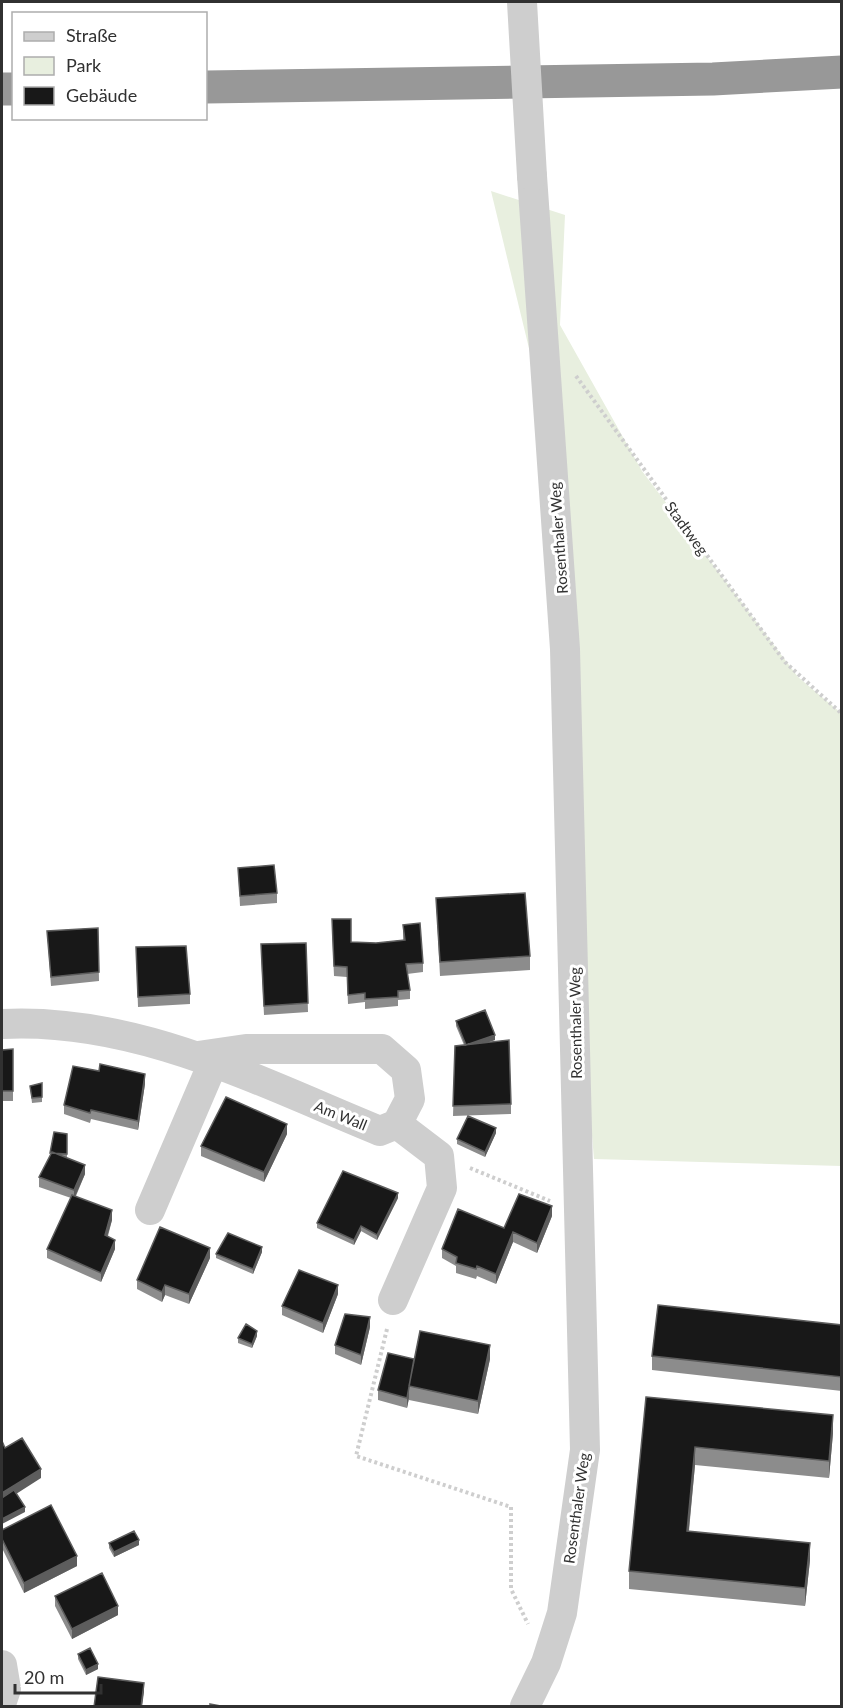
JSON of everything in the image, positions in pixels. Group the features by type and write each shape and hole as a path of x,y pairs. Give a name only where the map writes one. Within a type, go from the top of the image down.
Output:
{"highway":[{"path":"207,87 713,79 842,72"}],"street":[{"name":"Rosenthaler Weg","path":"522,2 565,649 585,1450 562,1613 546,1663 525,1707"},
{"name":"Am Wall","path":"2,1024 19,1023 94,1029 184,1051 206,1060 380,1131 397,1124 410,1099 406,1071 382,1048 246,1049 206,1060"},
{"path":"150,1209 206,1060"},
{"path":"393,1300 442,1188 439,1156 397,1124"},
{"path":"2,1665 6,1689 2,1701"}],"path":[{"name":"Stadtweg","path":"572,370 784,663 842,714"},
{"path":"439,1156 580,1213"},
{"path":"393,1300 356,1456 511,1507 511,1588 546,1663"}],"green space":[{"path":"491,191 565,215 560,325 642,471 798,677 841,713 841,1166 594,1159 562,775 541,398"}],"building":[{"path":"274,865 277,893 240,896 238,868"},
{"path":"525,893 530,956 440,962 436,898"},
{"path":"332,919 351,919 351,942 376,943 405,940 403,925 420,923 423,963 406,964 410,990 398,991 398,997 365,999 365,993 348,995 347,967 334,966"},
{"path":"98,928 99,972 51,977 47,931"},
{"path":"306,943 308,1003 264,1006 261,944"},
{"path":"186,946 190,994 138,997 136,947"},
{"path":"485,1010 495,1035 466,1045 456,1021"},
{"path":"509,1040 511,1104 453,1106 455,1046"},
{"path":"13,1049 13,1091 2,1091 2,1050"},
{"path":"100,1064 145,1074 138,1121 91,1110 90,1113 64,1105 73,1066 99,1071"},
{"path":"42,1083 42,1097 32,1098 30,1086"},
{"path":"226,1097 287,1124 264,1172 201,1146"},
{"path":"468,1116 496,1128 485,1152 457,1139"},
{"path":"54,1132 67,1134 67,1154 50,1153"},
{"path":"52,1152 85,1165 74,1190 39,1177"},
{"path":"343,1171 398,1193 377,1235 361,1226 354,1240 317,1223"},
{"path":"519,1194 552,1206 537,1243 513,1232 496,1274 477,1266 476,1269 456,1263 457,1257 442,1249 458,1209 504,1228"},
{"path":"72,1195 112,1210 105,1235 115,1240 101,1273 47,1249"},
{"path":"160,1227 210,1248 189,1294 165,1285 162,1292 137,1280"},
{"path":"228,1233 262,1247 253,1269 216,1254"},
{"path":"299,1270 338,1285 323,1323 282,1306"},
{"path":"658,1305 842,1325 842,1377 652,1356"},
{"path":"345,1314 370,1317 361,1355 335,1345"},
{"path":"246,1324 257,1331 252,1344 238,1338"},
{"path":"420,1331 490,1345 478,1401 409,1386"},
{"path":"388,1353 414,1359 407,1398 378,1390"},
{"path":"646,1397 833,1415 829,1461 695,1447 687,1531 810,1543 805,1588 629,1571"},
{"path":"22,1438 41,1469 2,1493 2,1441 5,1448"},
{"path":"14,1490 25,1507 2,1519 2,1498"},
{"path":"51,1505 77,1556 24,1583 2,1539 2,1530"},
{"path":"134,1531 139,1540 114,1552 109,1543"},
{"path":"102,1573 118,1606 72,1629 55,1596"},
{"path":"90,1648 98,1664 86,1670 78,1654"},
{"path":"98,1677 144,1683 141,1707 94,1707"},
{"path":"210,1704 226,1707 210,1707"}]}
